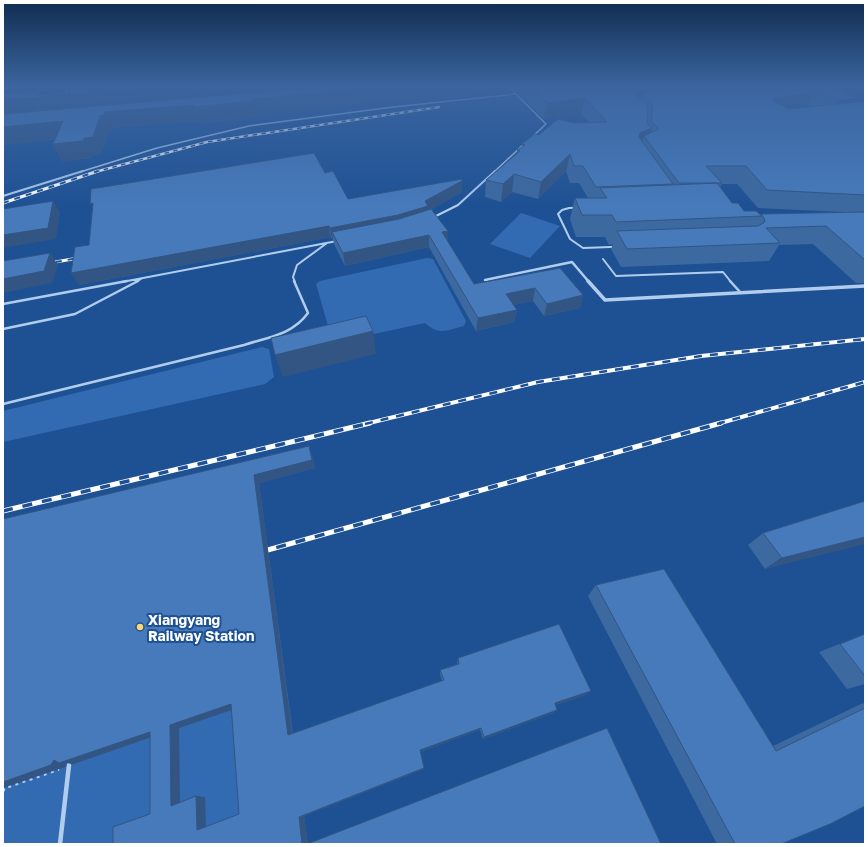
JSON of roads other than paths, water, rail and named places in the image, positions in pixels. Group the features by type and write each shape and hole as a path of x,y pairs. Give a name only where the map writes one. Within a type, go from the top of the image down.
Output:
{"street":[{"path":"485,280 572,262 605,300 865,286"}],"lane":[{"path":"3,196 157,148 247,127"},
{"path":"428,220 458,205 543,127"},
{"path":"666,197 671,204"},
{"path":"707,202 721,205 752,237 752,240 748,242 583,248 576,246 569,241 558,214 562,210 569,208 671,204 707,202"},
{"path":"3,304 343,240"},
{"path":"3,404 244,345 283,333 300,324 308,313 293,277 297,265 329,242"},
{"path":"603,259 616,276 722,272 741,293"},
{"path":"3,329 74,314 145,277"},
{"path":"60,844 69,765"}],"railway":[{"path":"95,172 207,142 310,127"},
{"path":"3,203 95,172"},
{"path":"44,264 84,257"},
{"path":"365,424 538,382 701,356 865,339"},
{"path":"717,424 865,382"},
{"path":"3,511 370,423"},
{"path":"257,553 721,423"}],"place":[{"name":"Xiangyang Railway Station","path":"140,627"}]}
